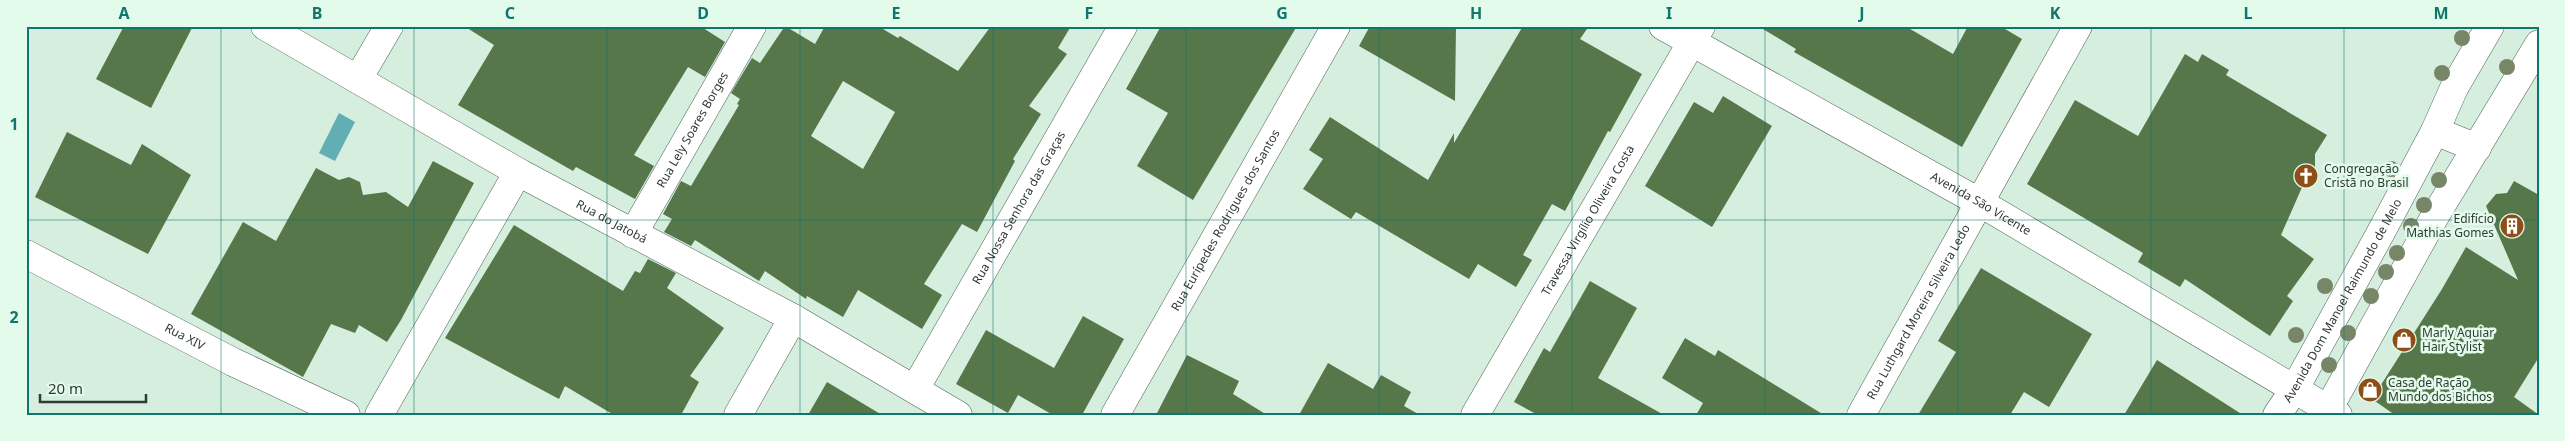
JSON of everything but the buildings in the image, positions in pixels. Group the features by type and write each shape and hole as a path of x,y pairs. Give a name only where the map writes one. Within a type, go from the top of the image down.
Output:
{"street":[{"name":"Rua do Jatobá","path":"264,26 518,172 793,318 958,415"},
{"path":"358,79 389,26"},
{"name":"Rua Lely Soares Borges","path":"633,234 752,26"},
{"name":"Rua Nossa Senhora das Graças","path":"915,389 1123,26"},
{"name":"Rua Eurípedes Rodrigues dos Santos","path":"1115,415 1336,26"},
{"name":"Avenida São Vicente","path":"1663,26 1696,34 2330,413"},
{"name":"Rua Luthgard Moreira Silveira Ledo","path":"1861,415 2078,26"},
{"name":"Avenida Dom Manoel Raimundo de Melo","path":"2277,415 2294,390 2436,131 2454,88 2490,26"},
{"name":"Travessa Virgílio Oliveira Costa","path":"1475,415 1696,34"},
{"path":"2330,413 2435,216 2539,44"},
{"path":"2436,131 2477,148"},
{"path":"379,415 518,172"},
{"name":"Rua XIV","path":"26,254 234,362 346,415"},
{"path":"738,415 793,318"}],"water":[{"path":"339,113 355,122 335,161 319,153"}],"place":[{"name":"Congregação Cristã no Brasil","path":"2306,176"},
{"name":"Edifício Mathias Gomes","path":"2512,226"},
{"name":"Marly Aguiar Hair Stylist","path":"2404,340"},
{"name":"Casa de Ração Mundo dos Bichos","path":"2370,390"}]}
